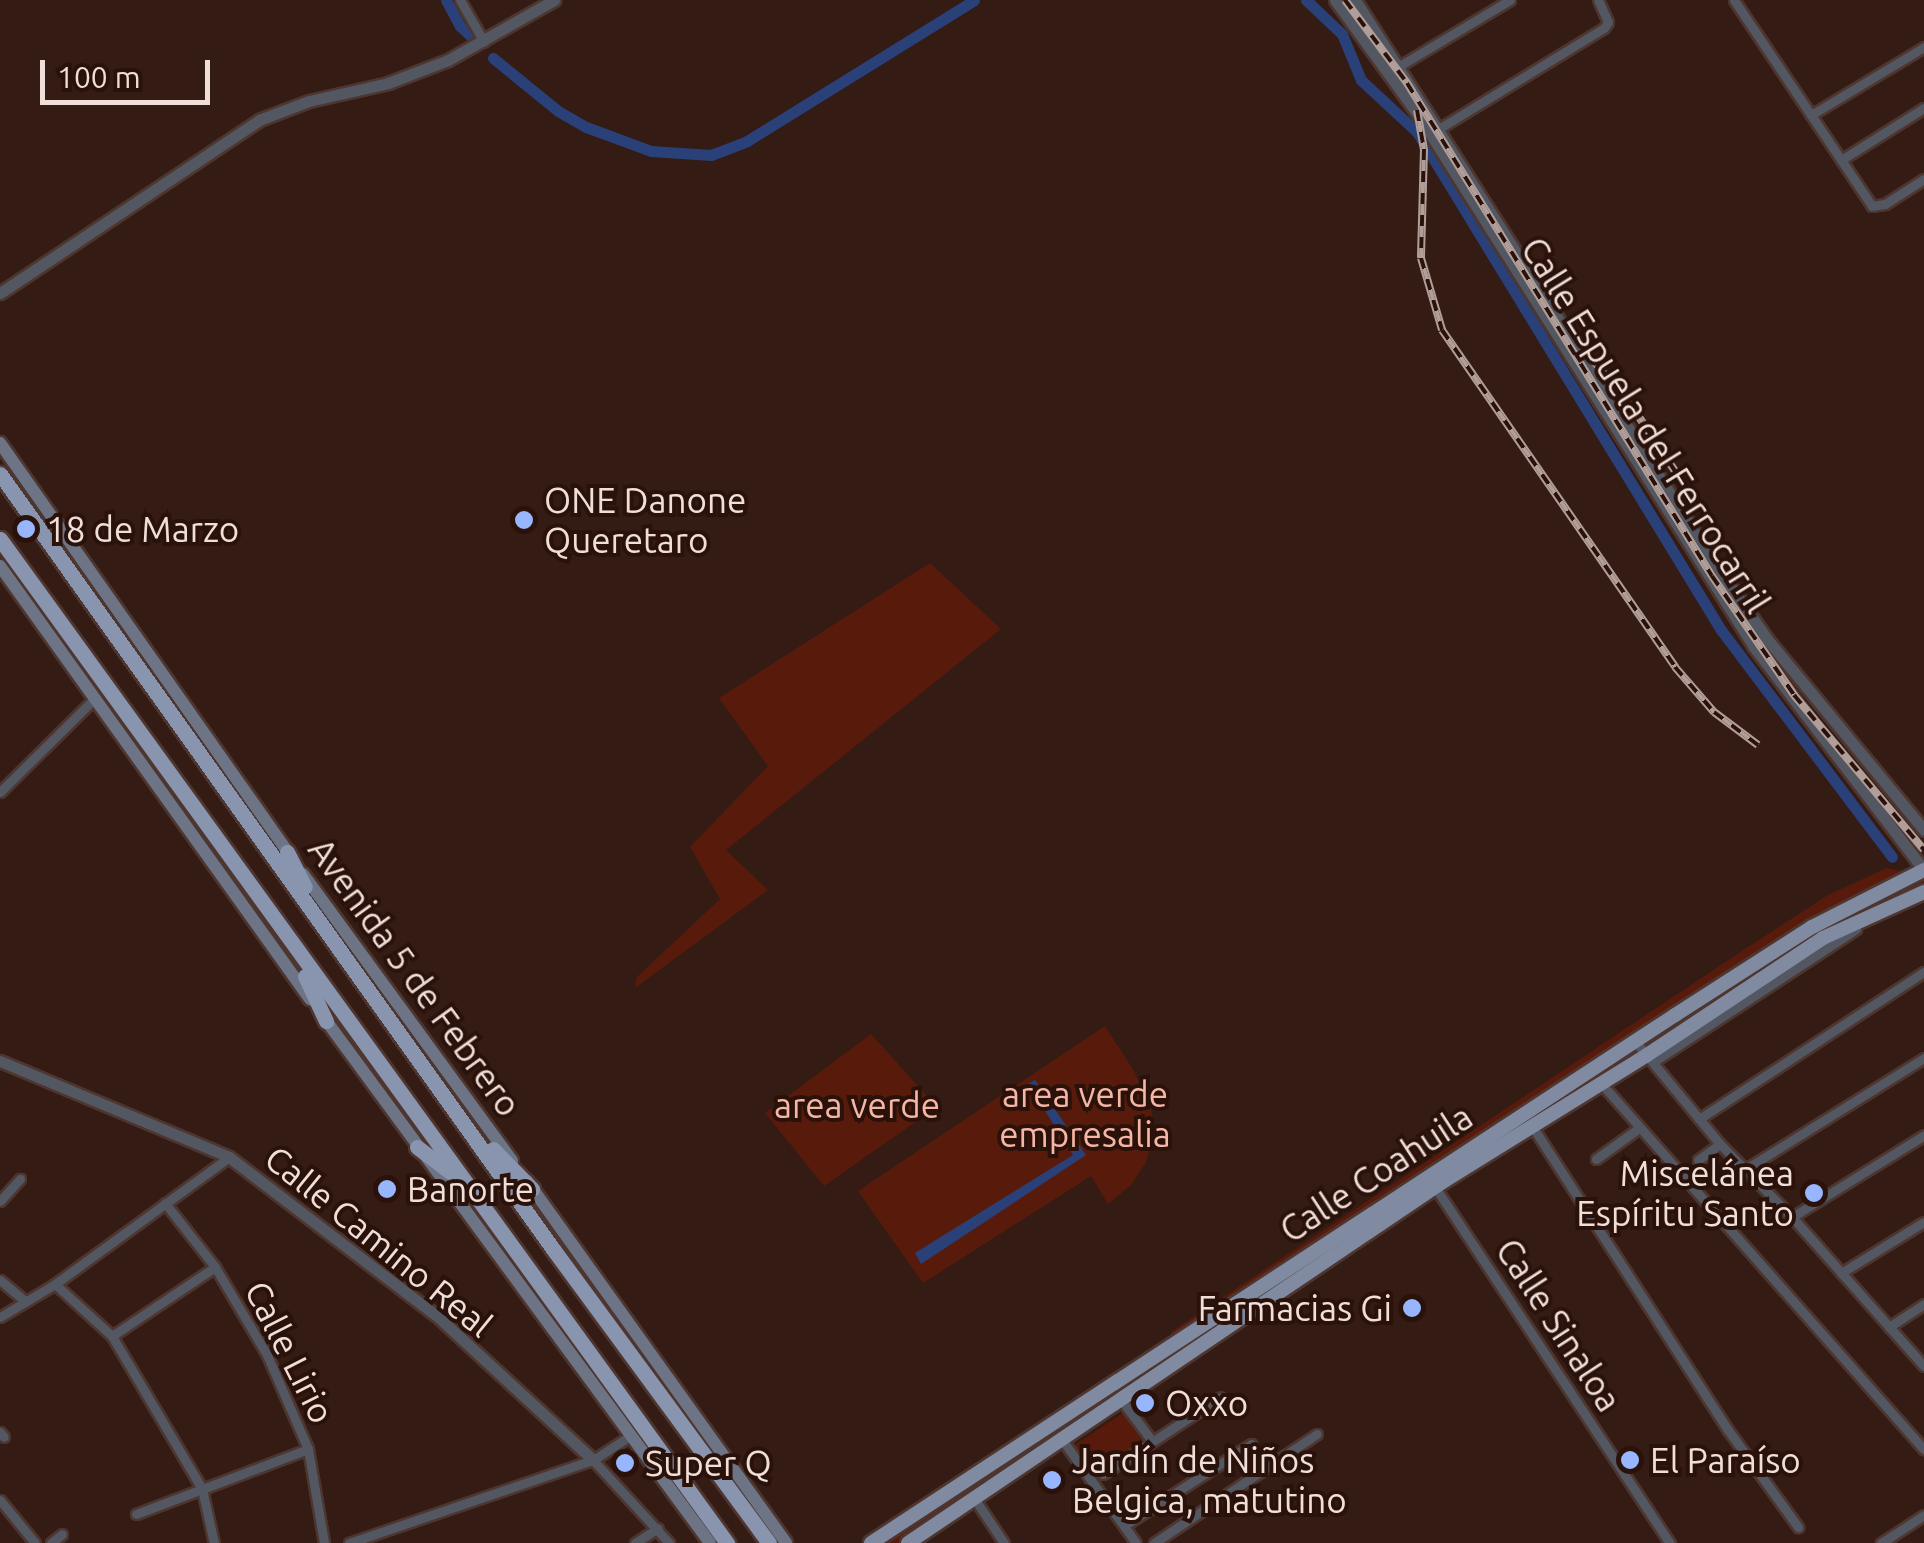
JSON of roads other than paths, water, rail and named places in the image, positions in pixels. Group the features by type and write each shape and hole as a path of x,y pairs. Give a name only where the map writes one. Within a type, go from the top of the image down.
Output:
{"highway":[{"name":"Avenida 5 de Febrero","path":"0,474 769,1543"},
{"path":"0,539 727,1543"},
{"path":"288,852 330,935"},
{"path":"286,936 326,1021"},
{"path":"466,1123 532,1189"},
{"path":"416,1148 464,1183"}],"main road":[{"name":"Avenida 5 de Febrero","path":"0,442 288,852 786,1543"},
{"path":"0,566 416,1148 710,1543"},
{"name":"Calle Coahuila","path":"908,1543 1435,1187 1600,1082 1650,1058 1924,870"},
{"name":"Calle Coahuila","path":"871,1543 1812,928 1881,900 1922,895"}],"street":[{"path":"460,0 484,42"},
{"path":"0,293 259,120 309,101 388,83 484,42 554,0"},
{"name":"Calle Espuela del Ferrocarril","path":"1335,0 1419,116 1754,648 1924,870"},
{"name":"Calle Espuela del Ferrocarril","path":"1355,0 1401,65 1767,640 1924,830"},
{"path":"1401,65 1510,0"},
{"path":"1440,128 1604,28 1608,22 1598,0"},
{"path":"1734,0 1876,208 1924,179"},
{"path":"1811,115 1924,47"},
{"path":"1840,160 1924,108"},
{"path":"0,792 95,698"},
{"path":"1699,1118 1924,972"},
{"path":"1635,1042 1720,1144 1792,1216 1924,1366"},
{"path":"1744,1170 1924,1058"},
{"name":"Calle Camino Real","path":"0,1061 229,1157 436,1315 593,1460 670,1543"},
{"path":"1600,1082 1922,1444"},
{"path":"1532,1126 1728,1430 1798,1527"},
{"path":"1596,1159 1639,1128"},
{"path":"1792,1216 1924,1136"},
{"path":"1698,1160 1720,1144"},
{"path":"0,1316 55,1284 229,1157"},
{"path":"0,1201 20,1178"},
{"name":"Calle Sinaloa","path":"1435,1187 1670,1543"},
{"name":"Calle Lirio","path":"166,1203 215,1267 267,1355 308,1449 324,1543"},
{"path":"1841,1273 1924,1222"},
{"path":"112,1336 215,1267"},
{"path":"0,1280 26,1302"},
{"path":"55,1284 112,1336 202,1489 214,1543"},
{"path":"1889,1327 1924,1304"},
{"path":"1103,1474 1220,1398"},
{"path":"1122,1401 1152,1441"},
{"path":"1154,1543 1317,1434"},
{"path":"350,1543 593,1460 630,1436"},
{"path":"1063,1440 1136,1543"},
{"path":"1124,1524 1250,1444"},
{"path":"136,1514 308,1449"},
{"path":"974,1498 1001,1542"},
{"path":"0,1500 35,1543"},
{"path":"1881,1543 1924,1514"},
{"path":"634,1543 658,1528"},
{"path":"51,1543 62,1534"}],"water":[{"path":"1035,1080 1086,1155 921,1264 915,1253 1073,1155 1028,1084"}],"waterway":[{"path":"446,0 460,26 475,40"},
{"path":"493,58 558,111 586,127 651,151 711,155 747,141 974,0"},
{"path":"1306,0 1342,34 1361,80 1417,132 1721,630 1892,857"}],"railway":[{"path":"1345,0 1407,83 1712,576 1794,695 1924,850"},
{"path":"1417,110 1424,149 1421,258 1442,330 1675,667 1714,712 1758,745"},
{"path":"1586,352 1633,408 1693,498"}],"place":[{"name":"ONE Danone Queretaro","path":"524,520"},
{"name":"18 de Marzo","path":"26,529"},
{"name":"Banorte","path":"387,1189"},
{"name":"Miscelánea Espíritu Santo","path":"1814,1193"},
{"name":"Farmacias Gi","path":"1412,1308"},
{"name":"Oxxo","path":"1145,1403"},
{"name":"El Paraíso","path":"1630,1460"},
{"name":"Super Q","path":"625,1463"},
{"name":"Jardín de Niños Belgica, matutino","path":"1052,1480"}],"park label":[{"name":"area verde","path":"857,1105"},
{"name":"area verde empresalia","path":"1085,1114"}]}
